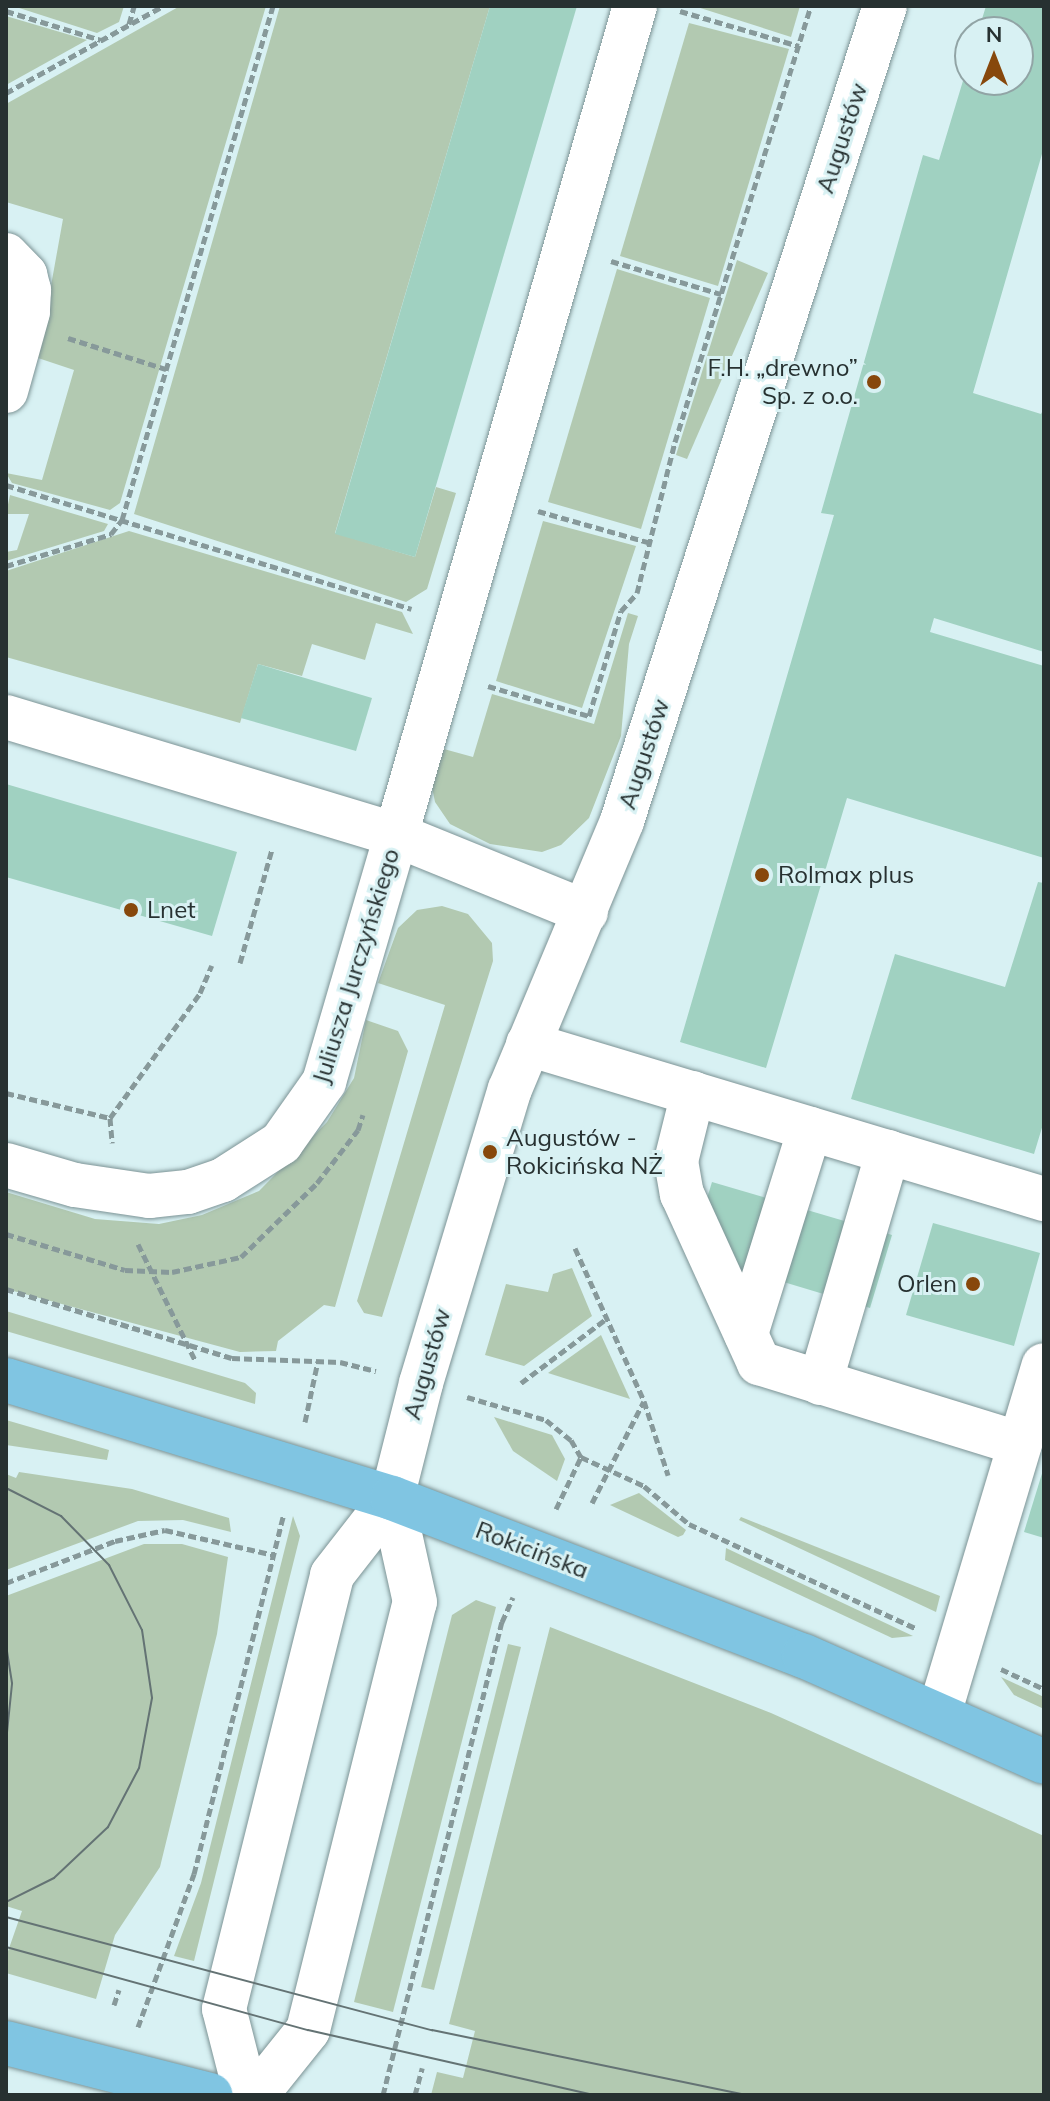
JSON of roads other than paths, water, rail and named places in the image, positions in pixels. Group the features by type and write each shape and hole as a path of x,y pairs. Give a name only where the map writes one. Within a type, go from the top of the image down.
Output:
{"main road":[{"name":"Rokicińska","path":"6,1380 392,1498 804,1656 1044,1762"},
{"path":"6,2043 210,2095"}],"street":[{"path":"6,717 396,835 635,6"},
{"name":"Augustów","path":"246,2095 224,2009 332,1575 392,1498 421,1383 528,1044 622,821 885,6"},
{"path":"6,255 25,275 25,324 6,391"},
{"name":"Juliusza Jurczyńskiego","path":"6,1165 75,1185 149,1196 188,1192 223,1180 281,1143 324,1082 396,835 586,912"},
{"path":"528,1044 1044,1199"},
{"path":"693,1093 676,1161 682,1194 759,1363 1020,1444"},
{"path":"746,1334 810,1129"},
{"path":"820,1383 888,1152"},
{"path":"939,1714 961,1651 1044,1365"},
{"name":"Augustów","path":"256,2095 308,2030 415,1602 392,1498"}],"tram line":[{"path":"6,1488 61,1516 109,1565 142,1630 152,1698 139,1768 108,1827 54,1878 6,1902"},
{"path":"6,1645 12,1684 6,1742"},
{"path":"6,1917 432,2030 747,2095"},
{"path":"6,1947 308,2030 594,2095"}],"place":[{"name":"F.H. „drewno” Sp. z o.o.","path":"874,382"},
{"name":"Rolmax plus","path":"762,875"},
{"name":"Lnet","path":"131,910"},
{"name":"Augustów - Rokicińska NŻ","path":"490,1152"},
{"name":"Orlen","path":"973,1284"}]}
